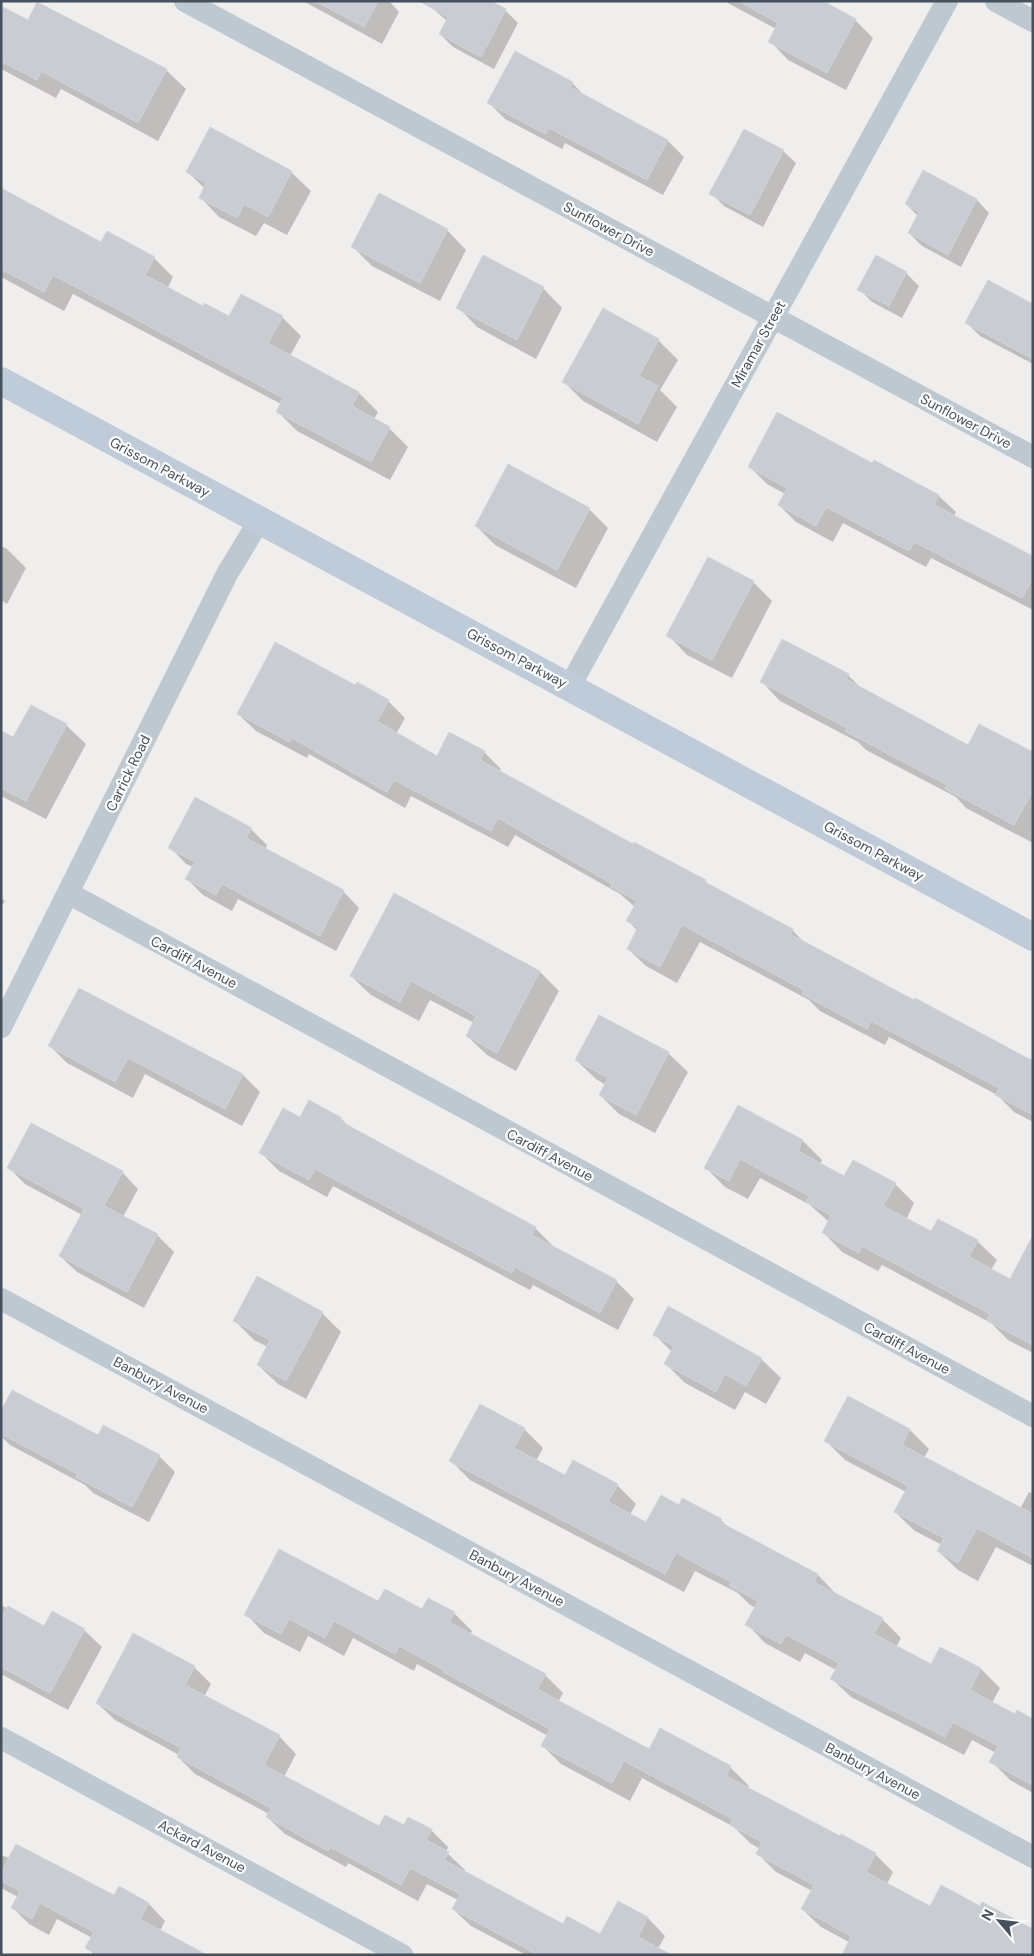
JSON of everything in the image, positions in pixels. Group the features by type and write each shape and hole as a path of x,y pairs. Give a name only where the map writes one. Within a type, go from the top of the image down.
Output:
{"main road":[{"name":"Grissom Parkway","path":"1,381 1033,937"}],"street":[{"name":"Sunflower Drive","path":"185,1 1033,457"},
{"name":"Miramar Street","path":"570,686 946,1"},
{"path":"996,1 1033,21"},
{"name":"Carrick Road","path":"1,1027 227,574 259,521"},
{"name":"Cardiff Avenue","path":"68,893 1033,1416"},
{"name":"Banbury Avenue","path":"1,1299 1033,1857"},
{"name":"Ackard Avenue","path":"1,1738 402,1955"}],"building":[{"path":"315,1 378,1 364,27"},
{"path":"419,1 491,1 506,9 481,57 439,34 448,17"},
{"path":"738,1 823,1 856,19 827,73 768,42 778,23"},
{"path":"37,2 167,69 138,123 41,71 37,80 1,61 1,6 28,20"},
{"path":"515,51 573,82 570,87 668,140 647,180 549,128 545,134 487,103"},
{"path":"210,127 292,171 268,217 244,204 237,218 199,198 206,183 186,172"},
{"path":"744,129 784,150 750,215 709,194"},
{"path":"923,170 977,199 948,255 908,233 919,212 905,204"},
{"path":"1,188 101,242 107,231 155,257 145,275 203,306 204,303 229,316 241,294 283,316 268,343 359,392 352,406 390,427 371,462 276,412 283,398 53,275 44,292 1,269"},
{"path":"379,193 448,229 420,283 351,247"},
{"path":"483,255 544,287 517,340 456,308"},
{"path":"876,255 907,272 889,306 857,290"},
{"path":"988,280 1033,304 1033,359 965,323"},
{"path":"603,308 659,339 639,376 658,386 638,424 562,382"},
{"path":"777,412 872,463 874,460 939,495 934,505 1033,556 1033,578 1022,598 914,542 909,551 826,507 816,526 778,505 787,488 748,467"},
{"path":"508,464 590,508 557,570 475,526"},
{"path":"708,557 754,581 712,660 666,636"},
{"path":"782,639 849,674 846,679 968,745 979,724 1033,752 1033,790 1014,825 945,789 947,785 845,731 847,728 760,682"},
{"path":"275,642 355,685 357,682 389,700 377,721 437,756 449,732 485,751 480,760 633,844 634,842 706,880 705,882 793,929 790,934 1033,1061 1033,1115 995,1095 999,1088 871,1021 867,1029 802,994 804,990 682,925 660,967 627,949 638,927 626,921 637,901 611,887 612,884 498,818 491,831 394,780 387,792 292,738 290,742 237,714"},
{"path":"31,705 67,724 26,801 1,788 1,731 13,737"},
{"path":"195,797 252,828 246,838 344,890 320,936 222,884 216,895 185,879 195,862 168,848"},
{"path":"394,893 540,971 497,1053 466,1036 476,1016 411,981 400,1002 350,976"},
{"path":"79,988 243,1074 225,1109 128,1058 115,1082 48,1046"},
{"path":"599,1015 669,1052 636,1115 599,1095 608,1078 575,1060"},
{"path":"309,1100 342,1118 340,1121 536,1227 532,1235 617,1280 600,1313 515,1267 512,1273 315,1169 309,1180 259,1153 283,1108 300,1117"},
{"path":"738,1105 803,1140 798,1151 844,1176 853,1160 896,1183 883,1206 931,1231 938,1219 978,1240 969,1257 1010,1279 1033,1235 1033,1345 987,1321 990,1314 862,1246 859,1253 822,1233 831,1215 806,1202 809,1196 740,1159 729,1181 704,1168"},
{"path":"31,1123 123,1171 104,1206 158,1234 127,1292 59,1256 84,1209 7,1168"},
{"path":"257,1276 323,1312 286,1381 257,1365 270,1340 233,1321"},
{"path":"668,1306 762,1358 746,1386 725,1374 716,1392 664,1364 674,1346 653,1335"},
{"path":"12,1390 98,1435 103,1425 160,1455 132,1507 76,1477 77,1474 1,1434 1,1411"},
{"path":"848,1396 910,1429 902,1445 1033,1514 1033,1558 977,1528 958,1563 937,1551 944,1538 894,1512 908,1486 824,1441"},
{"path":"480,1404 525,1428 514,1448 565,1475 573,1460 618,1484 608,1502 646,1522 661,1495 679,1505 682,1498 722,1519 720,1522 818,1574 814,1582 883,1618 874,1634 931,1664 940,1647 981,1668 970,1690 1015,1714 1017,1710 1033,1719 1033,1785 989,1762 998,1746 953,1722 945,1737 830,1679 839,1663 786,1635 781,1644 745,1625 758,1601 729,1586 731,1582 676,1553 665,1574 449,1461"},
{"path":"279,1549 378,1601 385,1589 422,1609 428,1598 455,1612 449,1622 546,1674 537,1689 649,1749 660,1728 731,1766 726,1776 876,1853 866,1872 930,1906 941,1885 980,1906 982,1902 1033,1929 1033,1955 842,1955 851,1936 801,1909 814,1885 756,1854 762,1842 730,1825 733,1819 624,1761 612,1783 541,1746 550,1729 443,1672 444,1670 399,1646 395,1654 334,1621 325,1638 289,1619 281,1634 244,1615"},
{"path":"8,1606 44,1626 52,1611 85,1629 50,1693 1,1667 1,1618"},
{"path":"133,1633 195,1666 185,1685 280,1735 264,1765 379,1826 385,1815 404,1825 408,1817 432,1829 426,1840 449,1852 444,1860 563,1924 567,1916 600,1934 618,1901 648,1917 638,1937 672,1955 538,1955 452,1909 460,1894 410,1868 401,1885 330,1847 328,1851 266,1817 271,1808 177,1757 181,1748 96,1703"},
{"path":"16,1844 114,1895 119,1886 149,1903 140,1919 207,1955 99,1955 85,1948 94,1932 40,1903 32,1919 11,1908 20,1891 1,1881 1,1872"}]}
